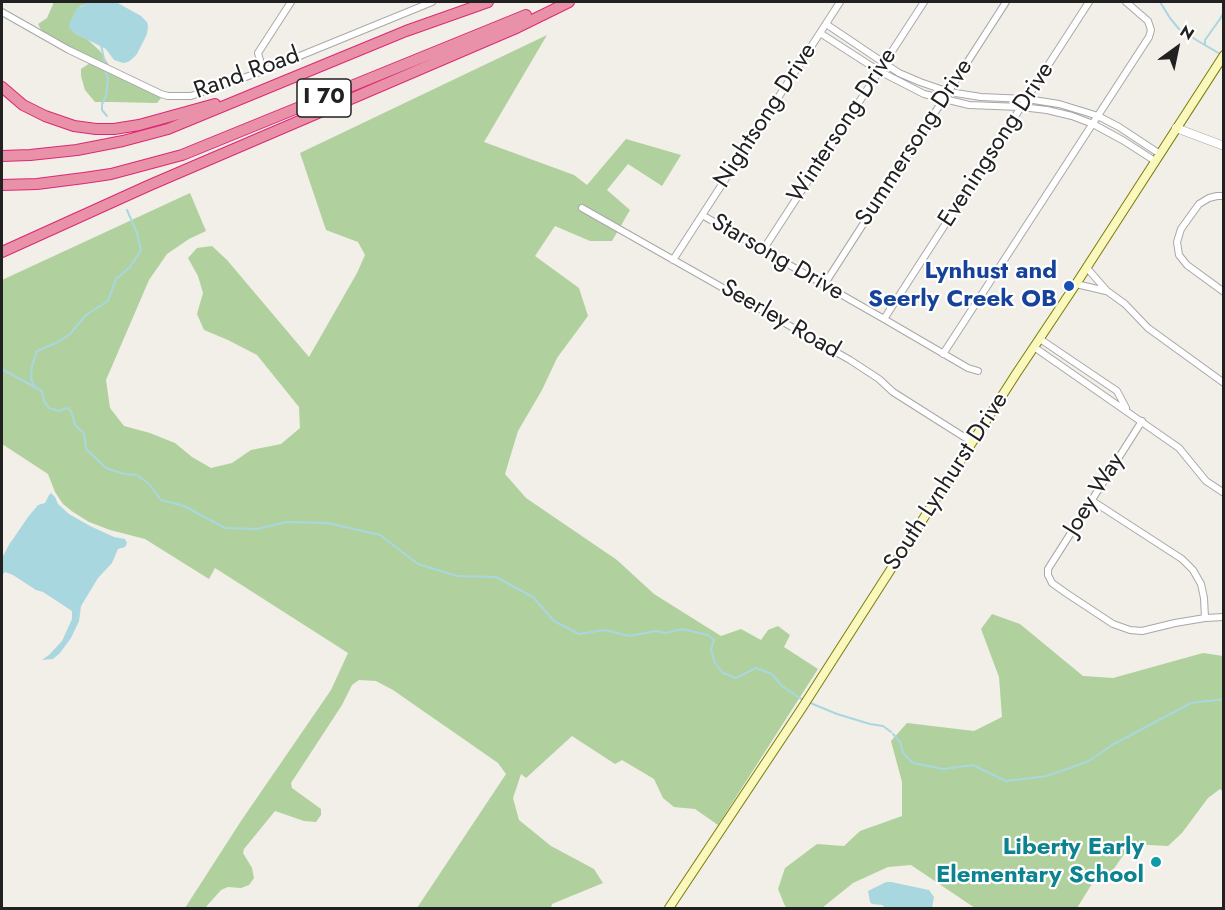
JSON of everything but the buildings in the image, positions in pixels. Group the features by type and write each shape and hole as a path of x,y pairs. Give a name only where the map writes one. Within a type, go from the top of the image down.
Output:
{"highway":[{"name":"I 70","path":"2,156 77,150 146,135 188,122 406,31 488,2"},
{"name":"I 70","path":"2,185 37,184 111,174 182,154 560,2"},
{"path":"2,252 150,185 514,29 569,2"},
{"path":"2,87 22,105 45,116 81,127 104,129 125,128 167,118 277,84"}],"main road":[{"name":"South Lynhurst Drive","path":"669,909 810,697 972,442 1224,55"}],"street":[{"path":"263,70 258,52 291,2"},
{"name":"Rand Road","path":"2,12 69,50 168,96 191,96 263,70 432,2"},
{"name":"Nightsong Drive","path":"673,260 840,2"},
{"name":"Wintersong Drive","path":"763,250 924,2"},
{"name":"Summersong Drive","path":"824,285 1006,2"},
{"name":"Eveningsong Drive","path":"884,319 1089,2"},
{"path":"943,354 1149,37 1151,30 1148,21 1126,2"},
{"path":"826,24 899,73 920,82 949,92 1059,104 1098,116 1119,127 1157,158"},
{"path":"820,33 879,71 924,94 969,105 1022,107 1072,116 1093,124 1157,158"},
{"path":"1176,128 1224,146"},
{"path":"1224,196 1209,198 1199,204 1180,231 1178,246 1179,255 1187,265 1224,292"},
{"name":"Seerley Road","path":"582,208 850,360 894,392 972,442"},
{"name":"Starsong Drive","path":"702,215 943,354 978,371"},
{"path":"1087,268 1107,291 1122,301 1155,334 1224,383"},
{"path":"1076,284 1107,291"},
{"path":"1040,339 1117,391 1128,411"},
{"path":"1034,347 1179,448 1206,481 1224,493"},
{"name":"Joey Way","path":"1142,421 1048,568 1048,575 1052,583 1066,593 1113,624 1130,630 1142,632 1205,618"},
{"path":"1091,500 1182,559 1193,570 1201,584 1205,618 1224,617"}],"green space":[{"path":"54,2 86,2 80,6 74,33 87,39 100,51 109,65 42,32 38,24 47,18"},
{"path":"547,35 484,142 574,175 587,185 626,139 681,155 662,186 628,164 607,190 630,210 612,241 590,241 555,226 535,256 579,288 588,316 557,358 542,390 518,431 505,474 526,498 617,560 654,594 721,636 741,629 761,640 768,630 778,626 790,635 784,647 818,669 718,825 695,809 674,807 663,798 654,779 622,760 615,764 572,736 526,778 521,774 513,798 519,820 551,846 594,869 603,883 552,904 551,908 417,908 506,774 498,763 393,690 376,681 359,680 352,685 342,705 291,783 292,788 321,809 321,815 316,822 304,821 275,811 244,849 243,853 252,868 254,878 249,885 221,890 205,908 185,908 241,821 331,690 348,653 215,568 209,579 145,539 89,522 63,504 48,474 2,444 2,280 190,193 206,231 167,254 149,280 106,380 110,408 124,426 175,443 192,457 211,468 232,463 251,450 281,444 300,428 299,407 257,355 204,330 197,314 203,293 198,276 188,258 197,248 212,246 227,260 309,357 365,255 358,242 326,230 300,153"},
{"path":"90,63 161,98 157,103 95,102 85,90 81,76 81,69"},
{"path":"992,614 1020,624 1083,676 1113,678 1203,653 1223,656 1223,792 1220,789 1208,798 1182,833 1168,846 1131,844 1111,873 1098,874 1077,908 975,908 911,865 888,867 853,883 822,908 788,908 785,906 778,889 785,868 817,844 844,846 860,831 902,816 902,782 891,741 907,723 974,731 1002,717 999,677 981,629"}],"water":[{"path":"86,2 116,2 147,22 147,34 132,59 123,63 114,60 106,49 71,30 70,22 77,8"},
{"path":"51,493 58,504 69,514 114,537 125,539 127,543 125,547 118,549 112,563 98,578 81,606 79,621 71,638 53,659 42,660 62,641 72,619 72,611 13,575 5,572 2,575 2,558 28,517 38,505 45,503"},
{"path":"886,882 929,890 934,897 932,908 886,908 872,904 868,891"}],"waterway":[{"path":"1160,2 1179,29 1222,55"},
{"path":"1205,45 1205,40 1224,12"},
{"path":"101,45 105,64"},
{"path":"105,70 108,79 102,110 107,116"},
{"path":"34,385 31,379 32,366 37,351 70,334 86,315 108,301 116,279 130,267 141,250 137,233 127,210"},
{"path":"2,369 42,391 44,401 49,408 59,411 67,408 71,411 75,425 84,433 86,449 106,468 124,474 137,475 149,484 161,500 184,506 225,528 257,529 286,522 328,523 380,535 418,564 457,576 496,577 533,597 554,621 579,634 605,630 629,636 656,631 666,633 682,629 708,635 714,640 711,650 715,663 723,673 736,678 756,668 772,674 782,686 803,700"},
{"path":"893,734 900,742 903,753 913,763 943,769 973,765 1006,781 1047,776 1089,761 1112,745 1191,703 1224,699"},
{"path":"808,702 837,714 883,726 891,732"}],"place":[{"name":"Lynhust and Seerly Creek OB","path":"1069,286"},
{"name":"Liberty Early Elementary School","path":"1156,862"}]}
